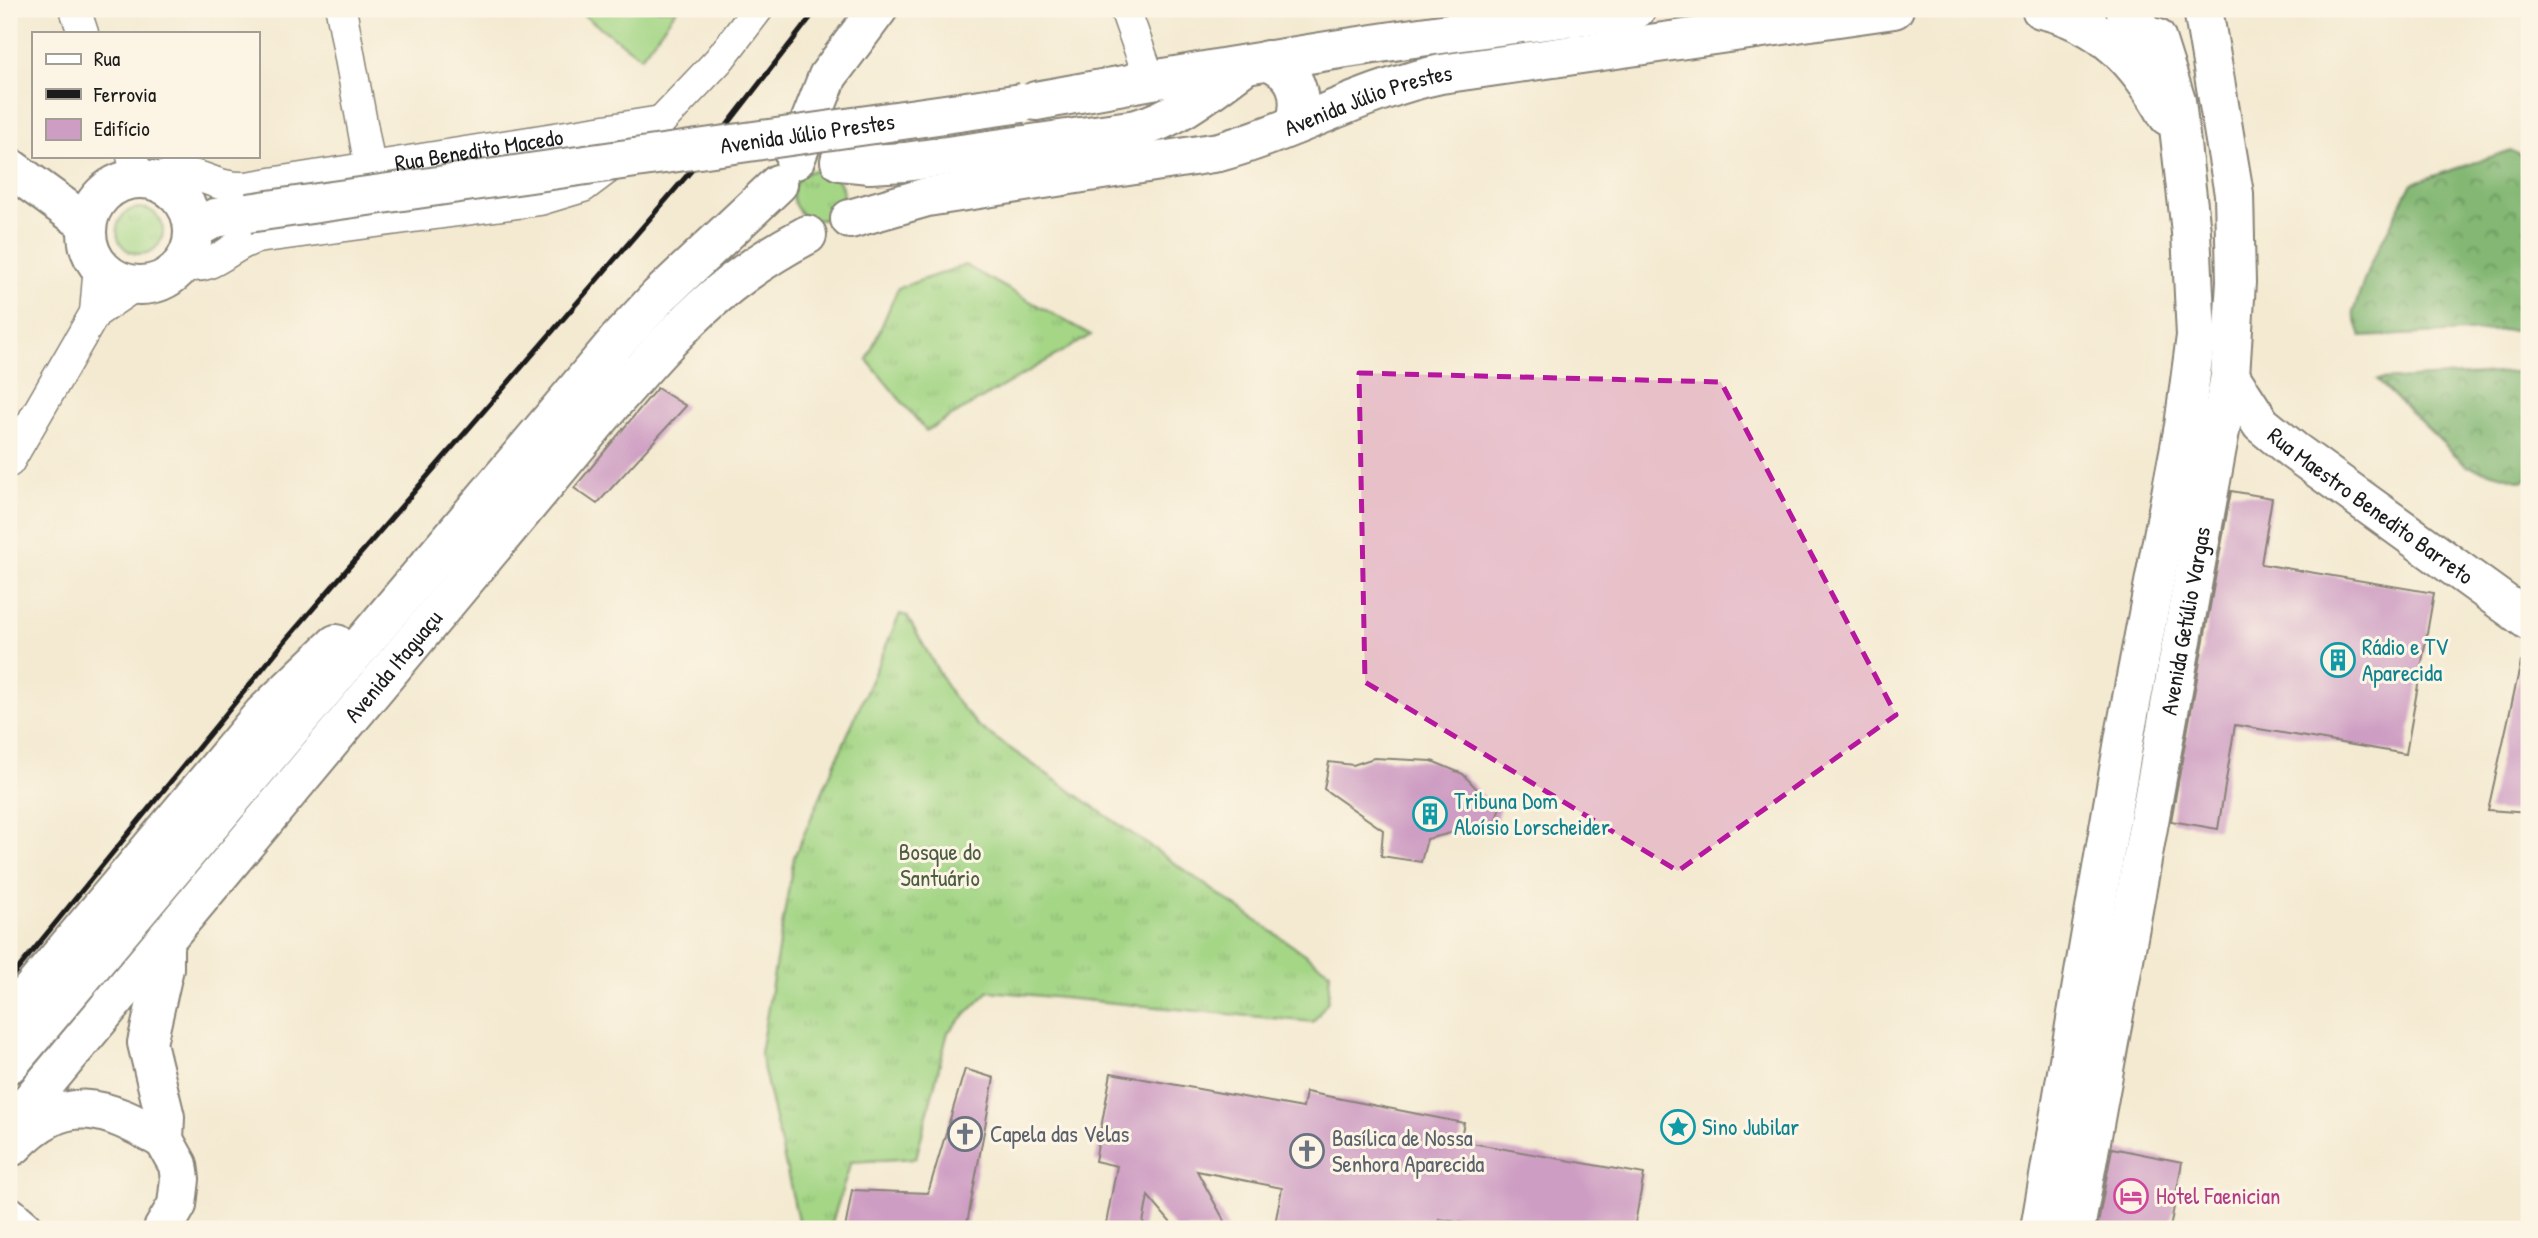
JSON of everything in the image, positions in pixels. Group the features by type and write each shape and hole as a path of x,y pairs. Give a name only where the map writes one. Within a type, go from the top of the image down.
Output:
{"main road":[{"path":"811,165 850,170 858,194 850,219 831,234 807,235 785,221 776,197 811,165 818,141 811,120 828,76 878,9"},
{"name":"Avenida Júlio Prestes","path":"205,227 1029,102 1547,14 1634,9"},
{"name":"Avenida Júlio Prestes","path":"850,219 927,197 1219,152 1246,145 1412,80 1656,26 1894,9"},
{"path":"2041,9 2063,14 2096,29 2134,65 2154,92 2179,137"},
{"path":"2083,9 2142,27 2180,34 2190,27 2202,9"},
{"name":"Avenida Getúlio Vargas","path":"2040,1229 2158,661 2230,376 2236,282 2234,194 2202,9"},
{"name":"Avenida Getúlio Vargas","path":"2074,1229 2158,661 2196,336 2191,232 2176,101 2142,27"},
{"path":"1256,62 1281,66 1295,80 1300,100 1295,125"},
{"name":"Avenida Júlio Prestes","path":"811,165 905,162 1137,129 1162,122 1256,62"},
{"path":"1029,102 1115,110 1246,145"},
{"name":"Avenida Itaguaçu","path":"9,1065 618,340 659,296 811,165"},
{"path":"20,175 172,190 205,227 161,280 136,285 114,278 99,265 90,250 123,187"},
{"name":"Avenida Itaguaçu","path":"9,1127 611,405 689,317 753,267 807,235"},
{"name":"Rua Maestro Benedito Barreto","path":"2230,376 2261,424 2294,451 2529,621"},
{"path":"9,1017 264,714 377,602 414,583"},
{"path":"163,1229 169,1223 177,1205 180,1178 178,1165 164,1140 165,1117 147,1043 164,968 164,942"},
{"path":"9,1150 33,1125 72,1111 110,1113 164,1140"},
{"path":"9,1216 24,1229"}],"street":[{"path":"75,9 83,32"},
{"path":"341,9 370,167"},
{"path":"205,227 206,266 242,243 257,238 565,194 593,181 661,121 719,60 758,9"},
{"path":"1125,9 1150,80"},
{"name":"Rua Benedito Macedo","path":"123,187 180,172 227,187 246,187 661,121"},
{"path":"9,462 95,313 99,265"},
{"path":"95,313 136,285"}],"highlighted area":[{"path":"1359,373 1721,382 1896,715 1678,871 1365,682"}],"green space":[{"path":"575,9 677,9 641,57"},
{"path":"2511,150 2529,161 2529,329 2361,337 2353,312 2370,264 2412,183"},
{"path":"818,170 835,178 843,195 835,212 818,220 801,212 793,195 801,178"},
{"path":"140,208 156,215 163,231 156,247 140,254 124,247 117,231 124,215"},
{"path":"965,265 1091,335 926,431 867,360 898,288"},
{"path":"2529,371 2529,478 2522,481 2467,466 2377,380"},
{"name":"Bosque do Santuário","path":"900,614 907,616 953,697 978,726 1330,972 1328,1001 1313,1022 989,991 948,1032 916,1158 851,1162 830,1229 800,1229 760,1053 794,857"}],"building":[{"path":"657,388 686,406 597,504 574,488"},
{"name":"Rádio e TV Aparecida","path":"2231,491 2272,498 2261,564 2434,593 2406,754 2235,725 2218,829 2171,821"},
{"path":"2521,662 2529,663 2529,813 2488,810"},
{"name":"Tribuna Dom Aloísio Lorscheider","path":"1374,758 1432,761 1463,774 1485,798 1501,803 1494,827 1478,826 1427,839 1421,862 1381,856 1383,830 1324,789 1329,762 1353,765"},
{"name":"Capela das Velas","path":"965,1069 994,1078 966,1229 845,1229 852,1190 928,1193"},
{"name":"Basílica de Nossa Senhora Aparecida","path":"1111,1073 1303,1108 1306,1092 1464,1123 1460,1141 1644,1174 1634,1229 1498,1229 1439,1219 1438,1229 1274,1229 1282,1188 1197,1171 1229,1229 1176,1229 1148,1196 1142,1229 1105,1229 1117,1166 1095,1161"},
{"name":"Hotel Faenician","path":"2112,1148 2182,1162 2170,1229 2097,1229"}],"railway":[{"path":"9,980 286,640 697,164 817,9"}],"place":[{"name":"Rádio e TV Aparecida","path":"2338,660"},
{"name":"Tribuna Dom Aloísio Lorscheider","path":"1430,814"},
{"name":"Sino Jubilar","path":"1678,1127"},
{"name":"Capela das Velas","path":"965,1134"},
{"name":"Basílica de Nossa Senhora Aparecida","path":"1307,1151"},
{"name":"Hotel Faenician","path":"2131,1196"}]}
